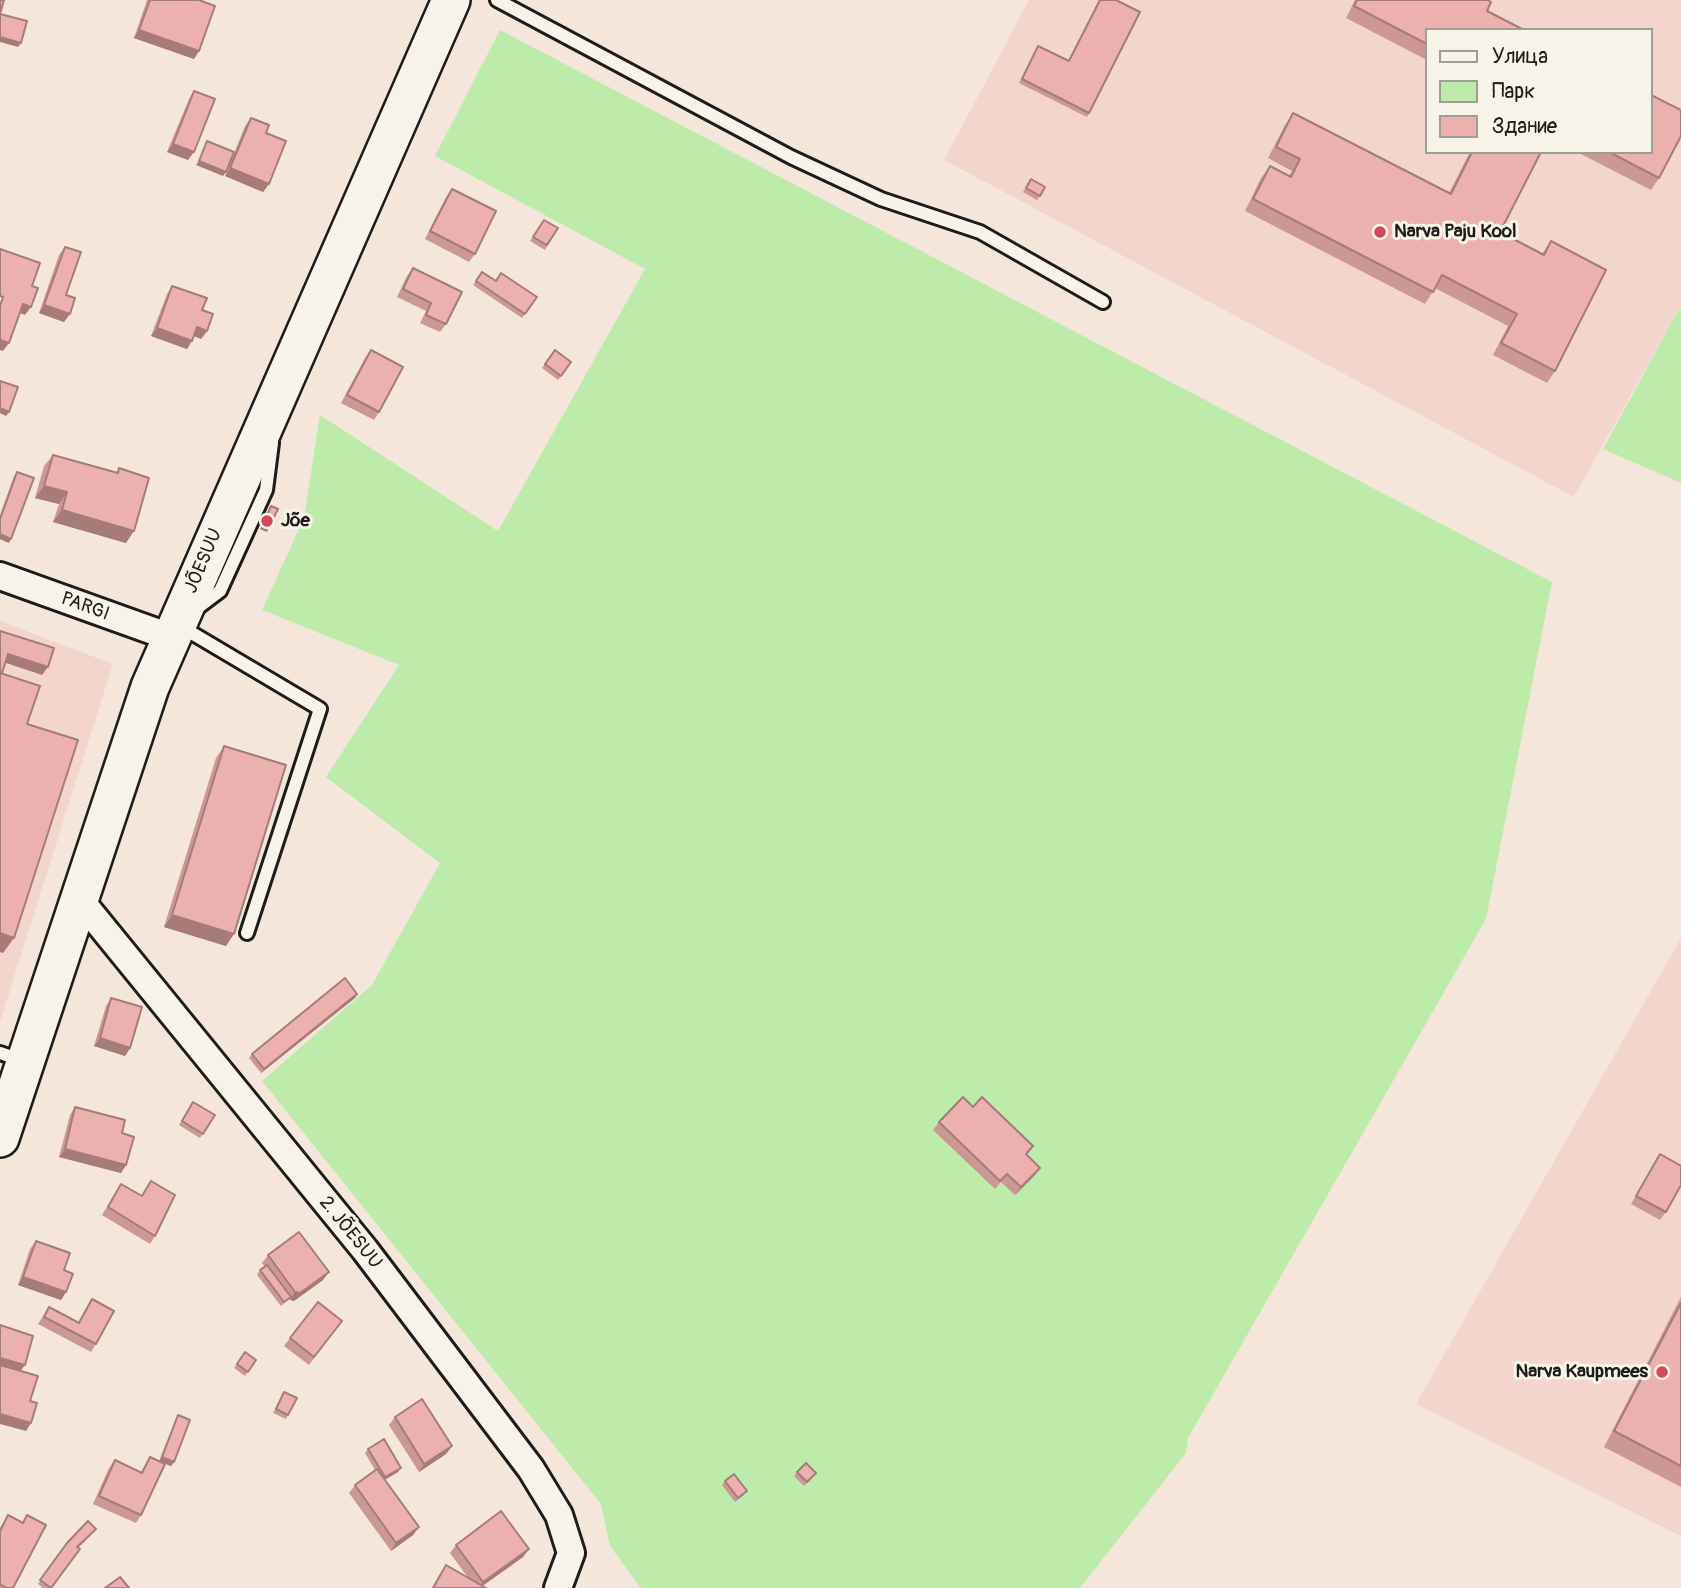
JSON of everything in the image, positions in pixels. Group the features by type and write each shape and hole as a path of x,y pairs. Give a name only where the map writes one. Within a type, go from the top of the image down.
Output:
{"street":[{"name":"JÕESUU","path":"0,1138 13,1058 79,900 150,687 452,0"},
{"name":"PARGI","path":"0,576 173,630"},
{"name":"2. JÕESUU","path":"79,900 365,1250 531,1469 559,1515 571,1553 558,1588"}],"lane":[{"path":"497,0 791,157 881,199 980,232 1103,302"},
{"path":"173,630 320,709 247,933"}],"shaded area":[{"name":"Narva Paju Kool","path":"1029,0 1681,0 1681,305 1574,497 944,160"},
{"path":"0,621 113,664 0,1022"},
{"path":"1681,938 1681,1536 1416,1404"}],"green space":[{"path":"500,30 1552,582 1486,919 1188,1438 1186,1453 1080,1588 641,1588 610,1546 601,1504 262,1081 372,985 440,863 326,777 399,665 262,610 304,518 320,415 498,531 645,269 435,156"},
{"path":"1681,305 1681,483 1603,449"}],"building":[{"path":"150,0 199,0 215,6 199,51 139,30"},
{"path":"1100,0 1116,0 1140,12 1089,113 1022,79 1038,46 1069,61"},
{"path":"1357,0 1488,0 1491,2 1487,11 1520,28 1426,28 1426,43 1354,6"},
{"path":"0,14 27,21 21,43 0,37"},
{"path":"194,91 215,99 194,152 173,144"},
{"path":"1653,96 1681,110 1681,136 1659,178 1613,154 1653,154"},
{"path":"1293,113 1451,194 1471,154 1540,154 1500,232 1544,255 1551,241 1606,270 1555,371 1501,343 1517,314 1442,275 1433,292 1253,199 1270,166 1291,177 1300,159 1276,147"},
{"path":"251,118 269,125 266,133 286,141 269,184 230,168"},
{"path":"207,141 234,152 226,172 199,161"},
{"path":"1031,179 1045,187 1040,196 1026,188"},
{"path":"452,189 496,211 475,254 430,231"},
{"path":"544,220 558,228 547,245 533,237"},
{"path":"65,247 81,252 66,295 75,298 70,314 44,305"},
{"path":"0,249 40,263 32,286 38,288 31,307 23,304 9,343 0,340 0,306 3,297 0,296"},
{"path":"413,268 462,292 446,324 426,315 431,303 403,289"},
{"path":"482,272 496,281 501,273 537,297 525,314 476,281"},
{"path":"172,286 207,298 202,310 213,314 207,331 197,327 192,341 157,328"},
{"path":"371,350 403,367 379,412 347,395"},
{"path":"555,350 571,362 561,376 545,364"},
{"path":"0,381 18,387 9,412 0,408"},
{"path":"53,455 118,473 119,468 149,478 134,531 62,510 67,492 44,486"},
{"path":"17,472 34,478 11,539 0,534 0,519"},
{"name":"Jõe","path":"271,506 278,509 269,527 263,525"},
{"path":"0,631 54,648 48,667 8,654 0,673"},
{"path":"0,673 40,686 27,724 78,740 14,938 0,933"},
{"path":"224,746 286,765 234,934 172,915"},
{"path":"345,978 357,994 264,1069 252,1054"},
{"path":"111,998 142,1007 130,1048 100,1038"},
{"path":"963,1097 973,1107 982,1097 1033,1146 1026,1154 1040,1168 1021,1187 1007,1174 1000,1181 939,1122"},
{"path":"193,1102 215,1115 203,1134 182,1121"},
{"path":"75,1107 125,1120 122,1133 134,1137 126,1165 65,1149"},
{"path":"1660,1154 1681,1166 1681,1185 1666,1212 1636,1196"},
{"path":"151,1181 175,1195 155,1236 108,1207 121,1184 142,1196"},
{"path":"299,1232 329,1272 300,1293 295,1292 268,1255"},
{"path":"36,1241 70,1253 64,1270 73,1274 66,1292 23,1277"},
{"path":"267,1265 291,1297 284,1302 260,1270"},
{"path":"92,1299 114,1311 96,1344 44,1317 49,1307 79,1323"},
{"path":"318,1302 342,1321 314,1357 290,1338"},
{"name":"Narva Kaupmees","path":"1681,1303 1681,1466 1614,1431"},
{"path":"0,1325 33,1336 25,1365 0,1358"},
{"path":"245,1352 256,1360 248,1372 237,1364"},
{"path":"0,1365 38,1376 30,1401 37,1403 31,1423 0,1414"},
{"path":"284,1392 297,1398 288,1415 276,1409"},
{"path":"422,1399 452,1446 424,1464 395,1417"},
{"path":"178,1415 190,1420 174,1462 162,1457"},
{"path":"384,1439 401,1468 385,1477 368,1449"},
{"path":"150,1457 165,1464 141,1515 99,1496 115,1460 142,1473"},
{"path":"806,1463 816,1473 807,1482 797,1472"},
{"path":"377,1469 419,1527 396,1543 355,1485"},
{"path":"734,1474 747,1491 738,1498 725,1481"},
{"path":"501,1511 529,1549 483,1582 456,1545"},
{"path":"8,1515 23,1523 27,1515 46,1525 13,1588 0,1584 0,1531"},
{"path":"88,1521 96,1529 77,1547 80,1549 51,1588 40,1580 67,1543"},
{"path":"446,1565 486,1588 433,1588"},
{"path":"120,1577 129,1588 105,1588"}],"place":[{"name":"Narva Paju Kool","path":"1380,232"},
{"name":"Jõe","path":"267,521"},
{"name":"Narva Kaupmees","path":"1662,1372"}]}
